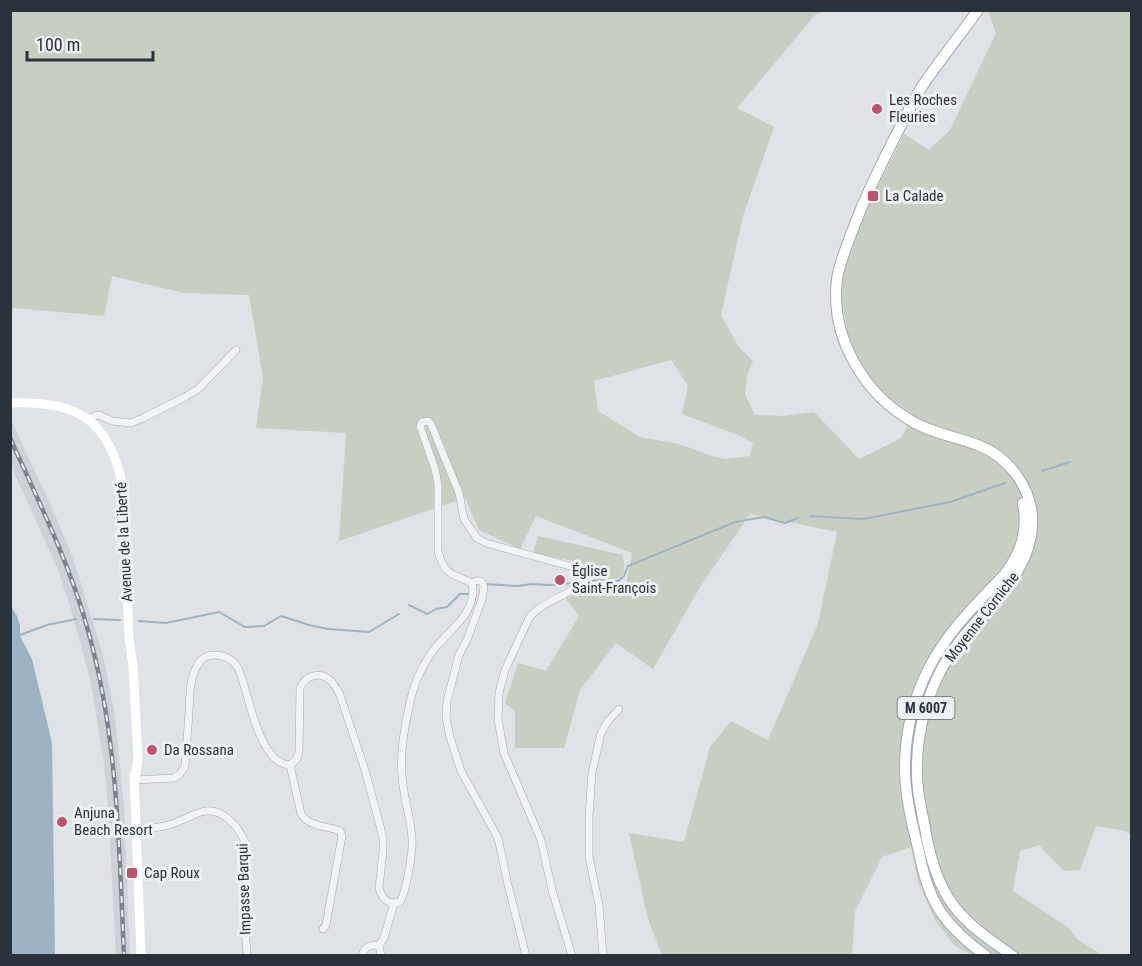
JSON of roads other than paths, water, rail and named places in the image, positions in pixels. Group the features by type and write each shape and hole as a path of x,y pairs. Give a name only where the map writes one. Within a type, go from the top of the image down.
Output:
{"main road":[{"name":"Moyenne Corniche","path":"978,10 914,100 864,200 838,275 837,304 846,344 859,372 880,398 904,417 931,431 981,446 995,454 1016,474 1030,503 1032,530 1029,549 1016,575 960,640 938,675 921,725 916,766 919,798 930,856 949,900 979,932 1013,956"},
{"name":"Avenue de la Liberté","path":"11,403 52,404 73,411 89,420 104,436 119,467 123,488 141,956"},
{"name":"Moyenne Corniche","path":"985,954 947,920 928,888 914,832 905,763 913,711 931,663 950,636 1005,574 1019,552 1025,528 1022,496 1006,464"},
{"path":"930,856 930,870 942,897 956,918 985,954 991,953 999,956"}],"street":[{"path":"89,420 99,415 112,421 131,423 143,418 198,389 236,350"},
{"path":"472,583 452,575 441,561 438,551 438,485 420,426 422,422 431,424 459,494 464,519 477,537 486,543 577,568 583,576 582,582 575,588 534,611 529,618 504,670 499,693 498,720 504,753 541,840 552,890 572,956"},
{"path":"472,583 476,580 482,582 484,587 482,599 459,655 447,701 446,717 460,771 498,838 526,956"},
{"path":"135,780 174,778 185,767 192,678 198,664 206,657 225,656 239,669 257,728 267,749 284,764 290,765 296,760 298,753 300,688 303,681 307,677 317,675 324,677 331,681 340,695 376,809 383,838 381,895 387,901 400,902 405,894 412,853 402,766 406,719 412,690 434,650 469,608 472,583"},
{"path":"603,956 598,905 589,857 589,816 592,773 601,733 619,709"},
{"path":"290,765 304,820 312,824 334,828 340,831 342,836 326,925 323,929"},
{"name":"Impasse Barqui","path":"137,830 165,826 202,812 215,812 225,816 234,824 241,832 245,842 247,952"},
{"path":"379,945 384,939 394,903"},
{"path":"362,956 365,948 370,945 379,945"},
{"path":"379,945 381,956"}],"water":[{"path":"11,606 20,625 20,636 32,659 52,743 55,955 11,955"}],"waterway":[{"path":"1042,471 1070,462"},
{"path":"810,516 863,519 950,502 1005,483"},
{"path":"590,581 618,581 624,576 628,566 735,522 764,517 785,523 798,518"},
{"path":"485,584 517,586 574,583"},
{"path":"409,605 427,614 447,607 460,594 470,594"},
{"path":"139,621 166,623 219,612 245,627 264,626 281,616 328,629 369,632 399,614"},
{"path":"20,635 47,625 76,619"},
{"path":"94,619 120,620"}],"railway":[{"path":"10,438 71,579 80,603 97,667 105,708 115,790 124,956"}],"place":[{"name":"Les Roches Fleuries","path":"877,109"},
{"name":"La Calade","path":"873,196"},
{"name":"Église Saint-François","path":"560,580"},
{"name":"Da Rossana","path":"152,750"},
{"name":"Anjuna Beach Resort","path":"62,822"},
{"name":"Cap Roux","path":"132,873"}]}
